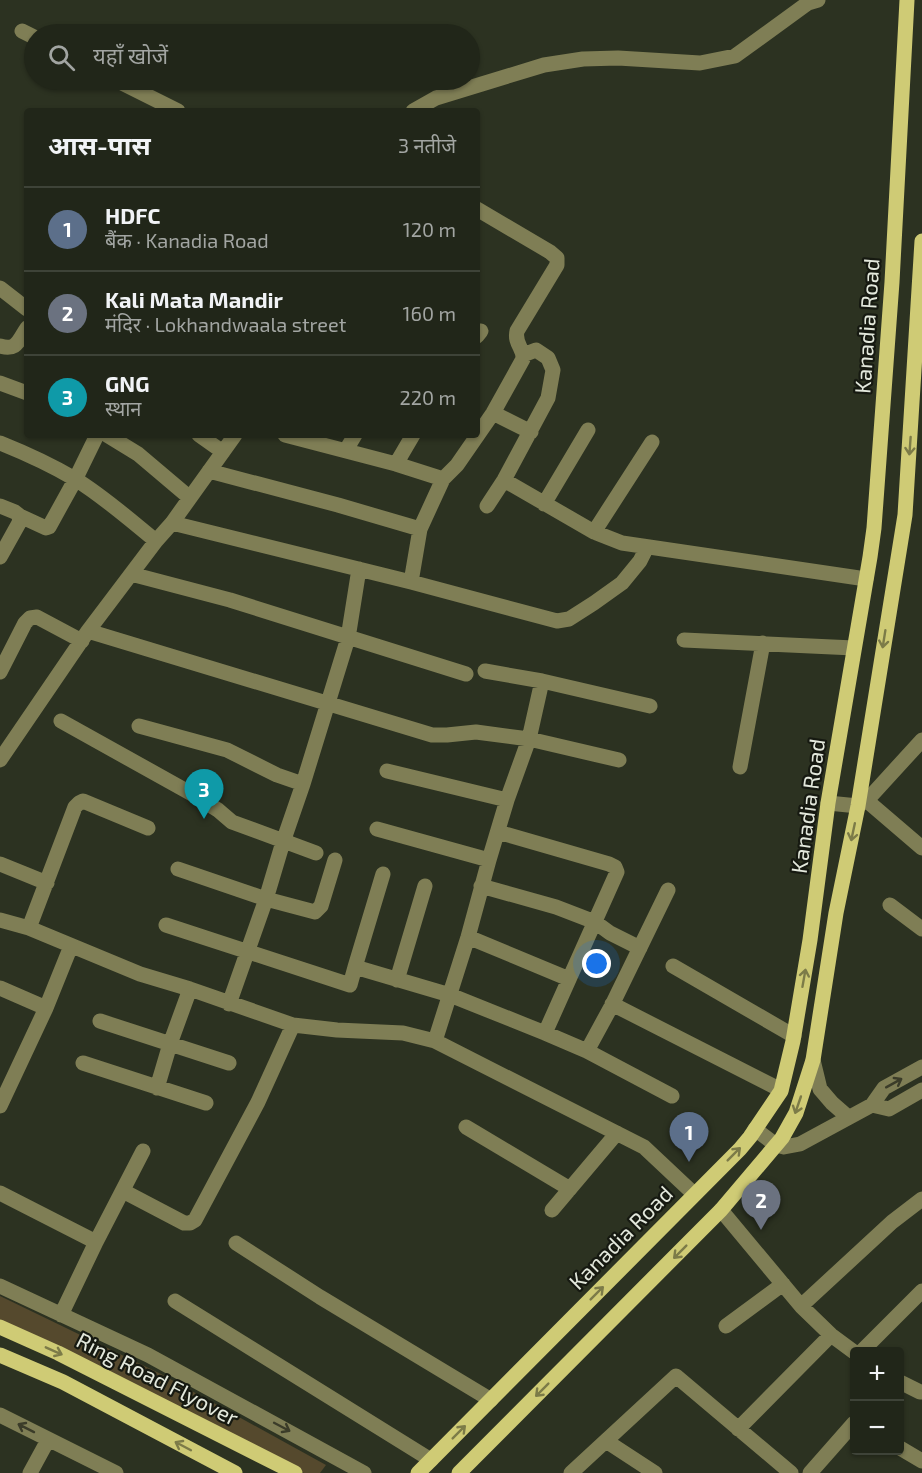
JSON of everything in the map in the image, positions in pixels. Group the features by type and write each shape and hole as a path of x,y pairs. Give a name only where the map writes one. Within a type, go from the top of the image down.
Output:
{"main road":[{"name":"Kanadia Road","path":"418,1473 740,1149 782,1090 794,1036 810,940 828,803 874,528 892,282 907,0"},
{"name":"Kanadia Road","path":"459,1473 721,1210 782,1138 796,1113 813,1060 836,913 862,803 906,511 922,241"},
{"path":"892,282 919,284"},
{"path":"870,557 897,561"},
{"name":"Ring Road Flyover","path":"0,1327 58,1353 295,1473"},
{"name":"Ring Road Flyover","path":"0,1355 63,1382 235,1473"}],"street":[{"path":"480,84 544,65 583,59 618,58 700,63 735,56 808,3 819,0"},
{"path":"136,90 172,108"},
{"path":"417,108 435,98 461,90"},
{"path":"480,211 557,258 557,266 517,331 515,337 523,359 480,432"},
{"path":"0,288 24,307"},
{"path":"0,346 13,347 24,332"},
{"path":"487,506 504,480 548,398 553,370 548,358 536,350 523,355"},
{"path":"0,383 24,392"},
{"path":"493,413 531,432"},
{"path":"544,504 588,430"},
{"path":"0,506 46,528 49,527 96,438"},
{"path":"112,438 138,454 190,498"},
{"path":"204,438 223,452"},
{"path":"0,760 85,636 172,523 233,438"},
{"path":"297,438 443,479"},
{"path":"346,450 353,438"},
{"path":"396,464 411,438"},
{"path":"411,582 420,529 443,479 457,465 476,438"},
{"path":"594,532 652,442"},
{"path":"0,443 28,454 75,480 156,541"},
{"path":"209,471 420,529"},
{"path":"504,480 594,532 622,543 866,579"},
{"path":"0,557 19,523 20,516"},
{"path":"172,523 557,621 569,619 622,583 640,561 647,547"},
{"path":"229,1004 266,899 348,638 359,569"},
{"path":"131,574 230,600 466,674"},
{"path":"0,672 25,624 30,618 37,617 85,636 328,703 432,735 476,732 529,739 619,760"},
{"path":"684,640 854,648"},
{"path":"740,767 763,644"},
{"path":"485,671 542,681 650,706"},
{"path":"435,1041 468,937 507,800 529,739 542,681"},
{"path":"62,721 202,800 232,822 316,853"},
{"path":"139,726 227,750 277,775 303,784"},
{"path":"862,803 922,740"},
{"path":"387,771 507,800"},
{"path":"29,928 75,807 79,803 83,801 148,828"},
{"path":"828,803 862,803 922,848"},
{"path":"377,829 489,860"},
{"path":"498,832 609,864 615,867 617,872 545,1033"},
{"path":"178,869 266,899 315,912 321,906 335,860"},
{"path":"0,864 47,883"},
{"path":"166,925 350,985 383,874"},
{"path":"397,980 425,886"},
{"path":"481,886 556,906 595,922 610,933 640,948"},
{"path":"587,1051 668,890"},
{"path":"890,905 922,929"},
{"path":"0,920 29,928 140,974 293,1025 403,1034 435,1041 644,1147 694,1194"},
{"path":"468,937 569,979"},
{"path":"2,1098 46,1008 71,946"},
{"path":"673,966 794,1036"},
{"path":"355,967 450,995 545,1033 587,1051 672,1096"},
{"path":"0,988 46,1008"},
{"path":"157,1088 190,989"},
{"path":"612,1004 782,1090"},
{"path":"100,1021 229,1063"},
{"path":"123,1191 184,1223 195,1220 258,1102 293,1025"},
{"path":"813,1060 820,1089 848,1117"},
{"path":"83,1063 206,1103"},
{"path":"755,1129 776,1145 784,1147 800,1144 872,1105 884,1088 922,1067"},
{"path":"872,1105 889,1109 922,1090"},
{"path":"465,1127 570,1189"},
{"path":"552,1210 617,1133"},
{"path":"61,1315 143,1151"},
{"path":"0,1193 96,1242"},
{"path":"801,1306 892,1222 922,1199"},
{"path":"721,1210 801,1306 831,1335 850,1348"},
{"path":"236,1244 491,1400"},
{"path":"726,1326 783,1284"},
{"path":"0,1286 148,1355 364,1473"},
{"path":"866,1347 922,1291"},
{"path":"175,1301 431,1460"},
{"path":"738,1429 831,1335"},
{"path":"572,1473 676,1376 791,1473"},
{"path":"904,1384 922,1392"},
{"path":"0,1415 116,1473"},
{"path":"810,1473 850,1429"},
{"path":"30,1473 48,1440"},
{"path":"606,1441 655,1473"},
{"path":"904,1450 922,1461"},
{"path":"338,1457 339,1473"}],"shaded area":[{"path":"0,1296 161,1374 326,1465 320,1473 304,1473 224,1437 0,1327"}],"place":[{"name":"GNG","path":"204,819"},
{"name":"HDFC","path":"689,1162"},
{"name":"Kali Mata Mandir","path":"761,1230"}]}
